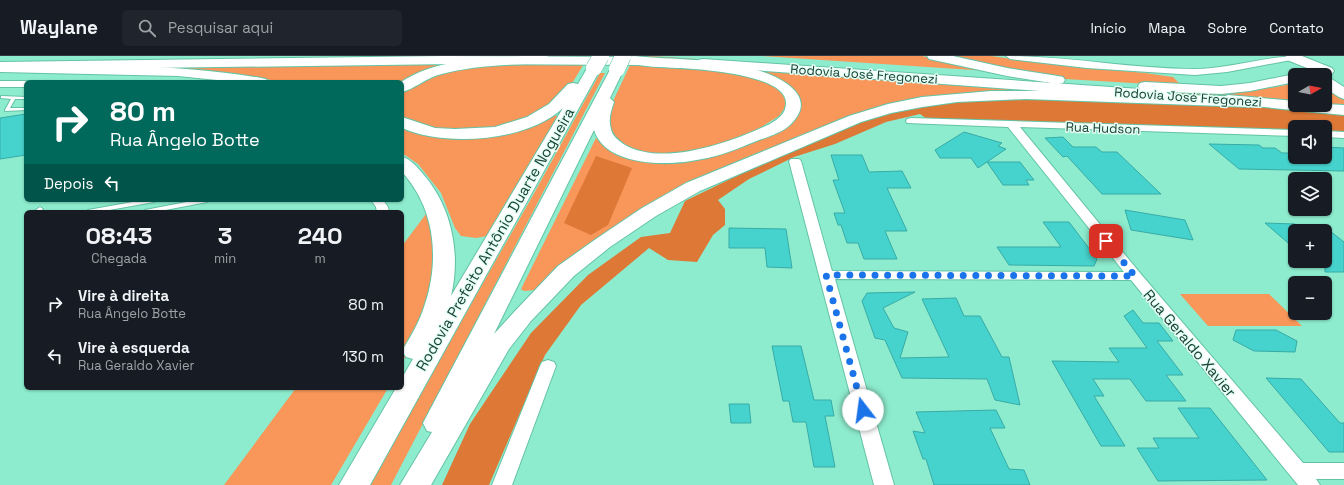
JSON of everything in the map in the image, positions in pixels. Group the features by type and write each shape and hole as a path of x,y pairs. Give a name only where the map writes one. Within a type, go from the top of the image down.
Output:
{"main road":[{"path":"0,59 72,56"},
{"path":"0,59 236,56"},
{"name":"Rodovia José Fregonezi","path":"708,56 1221,90 1250,87 1288,79"},
{"path":"934,56 1007,72 1058,80"},
{"path":"1294,56 1310,68"},
{"path":"404,123 422,130 454,134 484,133 513,127 532,121 548,113 580,80 606,68 602,119 603,134 610,143 619,149 646,157 682,157 703,154 778,126 788,118 794,106 793,98 782,87 748,72 628,58"},
{"name":"Rodovia José Fregonezi","path":"0,67 628,58 1251,102 1344,110"},
{"name":"Rodovia Prefeito Antônio Duarte Nogueira","path":"354,485 606,68 628,58"},
{"path":"404,87 424,76 451,68 489,63 543,60"},
{"path":"0,67 178,72 226,76 249,80"},
{"path":"1332,70 1341,67"},
{"name":"Rodovia Prefeito Antônio Duarte Nogueira","path":"406,485 606,68"},
{"path":"1332,84 1344,94"},
{"path":"415,485 500,344 544,293 566,271 603,243 649,212 693,187 855,119 874,112 923,102 966,97 1032,94 1251,102"},
{"path":"404,164 426,190 436,208 442,229 444,254 443,276 437,304 404,374"},
{"path":"348,485 396,390"}],"street":[{"path":"1010,56 1087,65 1210,71 1294,56"},
{"path":"1137,56 1147,69"},
{"path":"0,84 24,84"},
{"name":"Rua Hudson","path":"911,121 1288,134"},
{"name":"Rua Geraldo Xavier","path":"1012,125 1135,276 1304,478"},
{"path":"1332,134 1344,135"},
{"path":"795,161 884,485"},
{"path":"826,275 1135,276"},
{"path":"502,485 548,366"},
{"path":"1304,478 1344,471"}],"lane":[{"path":"3,97 24,98"},
{"path":"14,97 7,110 24,109"},
{"path":"99,210 143,202"},
{"path":"155,210 197,202"}],"shaded area":[{"path":"633,56 651,56 1203,93 1249,91 1288,85 1288,102 799,66 633,58"},
{"path":"762,56 922,56 988,71"},
{"path":"944,56 991,56 1042,63 1145,73 1173,77 1182,86 1049,78"},
{"path":"585,62 568,90 546,111 502,127 445,131 404,120 404,91 444,71 483,65"},
{"path":"474,63 404,81 404,80 269,80 234,74 159,68"},
{"path":"631,63 727,70 767,82 783,95 786,102 784,109 779,116 758,129 705,150 662,155 629,149 610,136 606,116"},
{"path":"737,68 1086,94 965,94 734,165 535,290 524,291 521,289 596,138 604,147 616,153 676,160 784,126 794,93"},
{"path":"600,73 605,73 391,485 368,485 532,197"},
{"path":"1332,92 1344,98 1344,107 1332,106"},
{"path":"1008,97 1176,103 1288,110 1288,112 1344,114 1344,131 1332,131 1332,120 1288,120 1288,130 927,119 920,114 886,122 835,144 794,157 749,179 718,200 725,209 725,225 713,235 697,262 668,260 649,248 581,305 545,355 489,485 442,485 470,424 531,333 588,275 641,237 670,233 685,201 811,140 901,107"},
{"path":"555,115 558,117 487,236 476,238 461,236 455,228 441,193 418,164 404,154 404,128 409,131 434,137 460,138"},
{"path":"596,156 632,168 608,225 591,235 564,223"},
{"path":"429,210 437,257 422,324 404,359 404,243"},
{"path":"1180,294 1269,294 1288,312 1288,320 1296,320 1302,326 1208,326"},
{"path":"295,390 387,390 331,485 224,485"}],"building":[{"path":"24,114 24,155 0,159 0,118"},
{"path":"964,132 1002,143 998,146 1006,149 978,168 971,158 940,158 935,150"},
{"path":"1063,137 1073,147 1096,147 1102,152 1117,152 1161,194 1102,194 1067,156 1063,157 1045,138"},
{"path":"1209,144 1259,145 1263,148 1275,148 1282,153 1288,153 1288,164 1332,164 1332,147 1344,148 1344,171 1239,169"},
{"path":"831,155 862,155 869,172 902,171 911,188 887,188 907,231 885,231 897,259 864,259 858,243 847,243 841,225 838,225 834,213 845,213 833,180 839,180"},
{"path":"987,162 1020,162 1034,180 1026,180 1029,185 1003,185"},
{"path":"1125,210 1185,220 1193,240 1131,230"},
{"path":"1043,222 1069,222 1097,259 1094,266 1009,265 997,247 1061,247"},
{"path":"1265,223 1295,224 1288,224 1288,243"},
{"path":"729,228 786,229 792,268 767,267 765,248 729,248"},
{"path":"1332,233 1344,242 1344,272 1325,272 1325,268 1332,268"},
{"path":"915,292 883,308 894,328 908,332 900,358 949,357 922,299 956,298 964,316 980,316 1002,357 1009,357 1020,405 995,400 987,379 902,378 885,340 875,338 862,301 867,293"},
{"path":"1133,310 1143,323 1159,323 1173,341 1157,341 1183,375 1166,375 1186,401 1146,401 1130,379 1093,379 1104,396 1094,396 1125,446 1101,446 1052,361 1119,362 1109,348 1147,348 1124,316"},
{"path":"1236,330 1276,330 1297,341 1295,352 1254,351 1233,340"},
{"path":"772,346 801,346 814,400 831,400 834,416 825,416 835,467 814,467 806,422 793,422 789,401 783,401"},
{"path":"1266,378 1301,379 1340,423 1344,423 1344,452 1329,452"},
{"path":"729,404 749,404 751,423 731,423"},
{"path":"1178,408 1210,408 1267,480 1158,481 1137,448 1159,448 1153,438 1199,438"},
{"path":"996,410 1005,428 990,428 1009,469 1024,470 1030,485 934,485 926,459 923,459 913,431 925,433 916,412"}],"route":[{"path":"863,410 826,275 1135,276 1106,241"}]}
